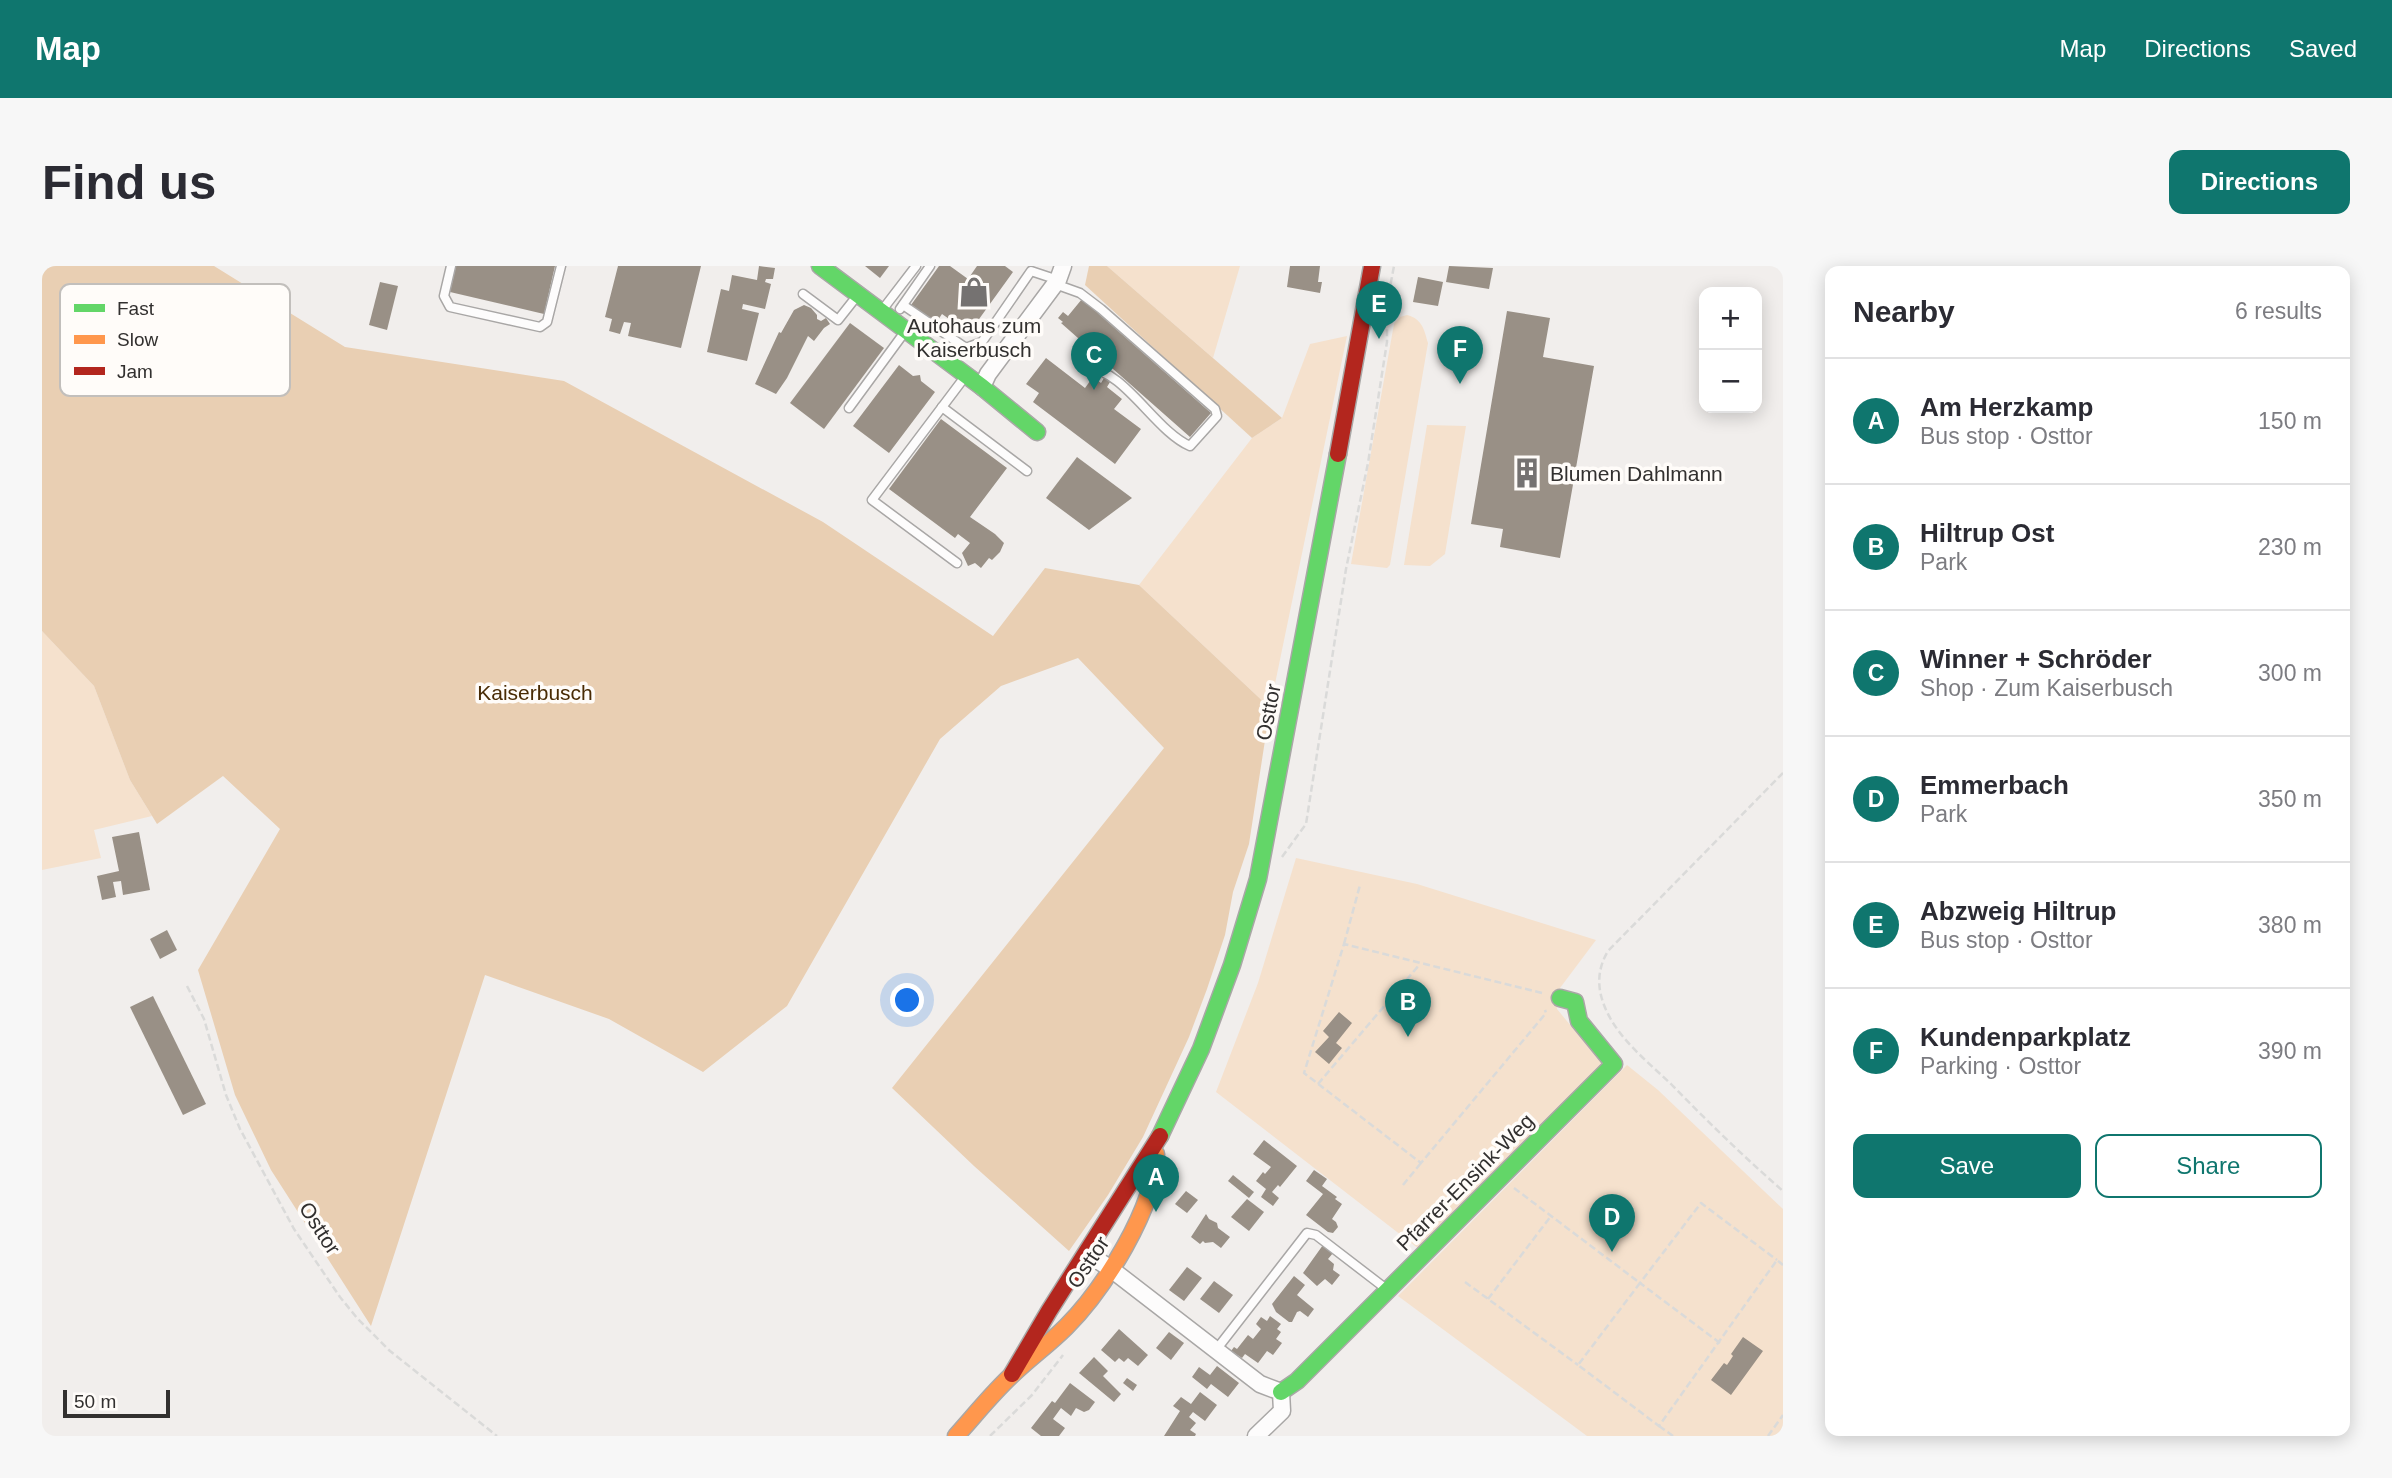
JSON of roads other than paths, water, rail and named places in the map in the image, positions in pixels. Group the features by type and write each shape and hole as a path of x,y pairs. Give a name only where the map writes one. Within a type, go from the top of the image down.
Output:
{"main road":[{"path":"820,266 982,387 1037,432"},
{"name":"Osttor","path":"1012,1374 1049,1311 1155,1147 1201,1049 1231,965 1258,879 1372,267"},
{"name":"Pfarrer-Ensink-Weg","path":"1281,1392 1297,1381 1614,1063 1579,1021 1575,1002 1560,998"},
{"name":"Osttor","path":"956,1436 1012,1374 1067,1326 1111,1269 1144,1205 1156,1170 1155,1147"}],"street":[{"path":"982,387 988,374 1059,277"},
{"path":"1088,1254 1260,1384 1281,1392 1282,1411 1256,1436"}],"lane":[{"path":"451,266 444,296 450,307 540,327 547,322 561,266"},
{"path":"887,315 916,266"},
{"path":"887,315 903,305 930,266"},
{"path":"903,305 966,348 982,342 1031,271 1059,277 1101,309 1214,409 1217,416 1190,446 1176,440 1115,380 1097,368 1087,368"},
{"path":"803,294 838,320 858,293"},
{"path":"849,408 905,330"},
{"path":"957,563 872,500 965,376"},
{"path":"942,407 1027,471"},
{"path":"1216,1350 1307,1233 1316,1235 1387,1290"}],"place":[{"name":"Autohaus zum Kaiserbusch","path":"974,292"},
{"name":"Abzweig Hiltrup","path":"1379,339"},
{"name":"Kundenparkplatz","path":"1460,384"},
{"name":"Winner + Schröder","path":"1094,390"},
{"name":"Blumen Dahlmann","path":"1527,473"},
{"name":"Hiltrup Ost","path":"1408,1037"},
{"name":"Am Herzkamp","path":"1156,1212"},
{"name":"Emmerbach","path":"1612,1252"}],"park label":[{"name":"Kaiserbusch","path":"535,692"}]}
